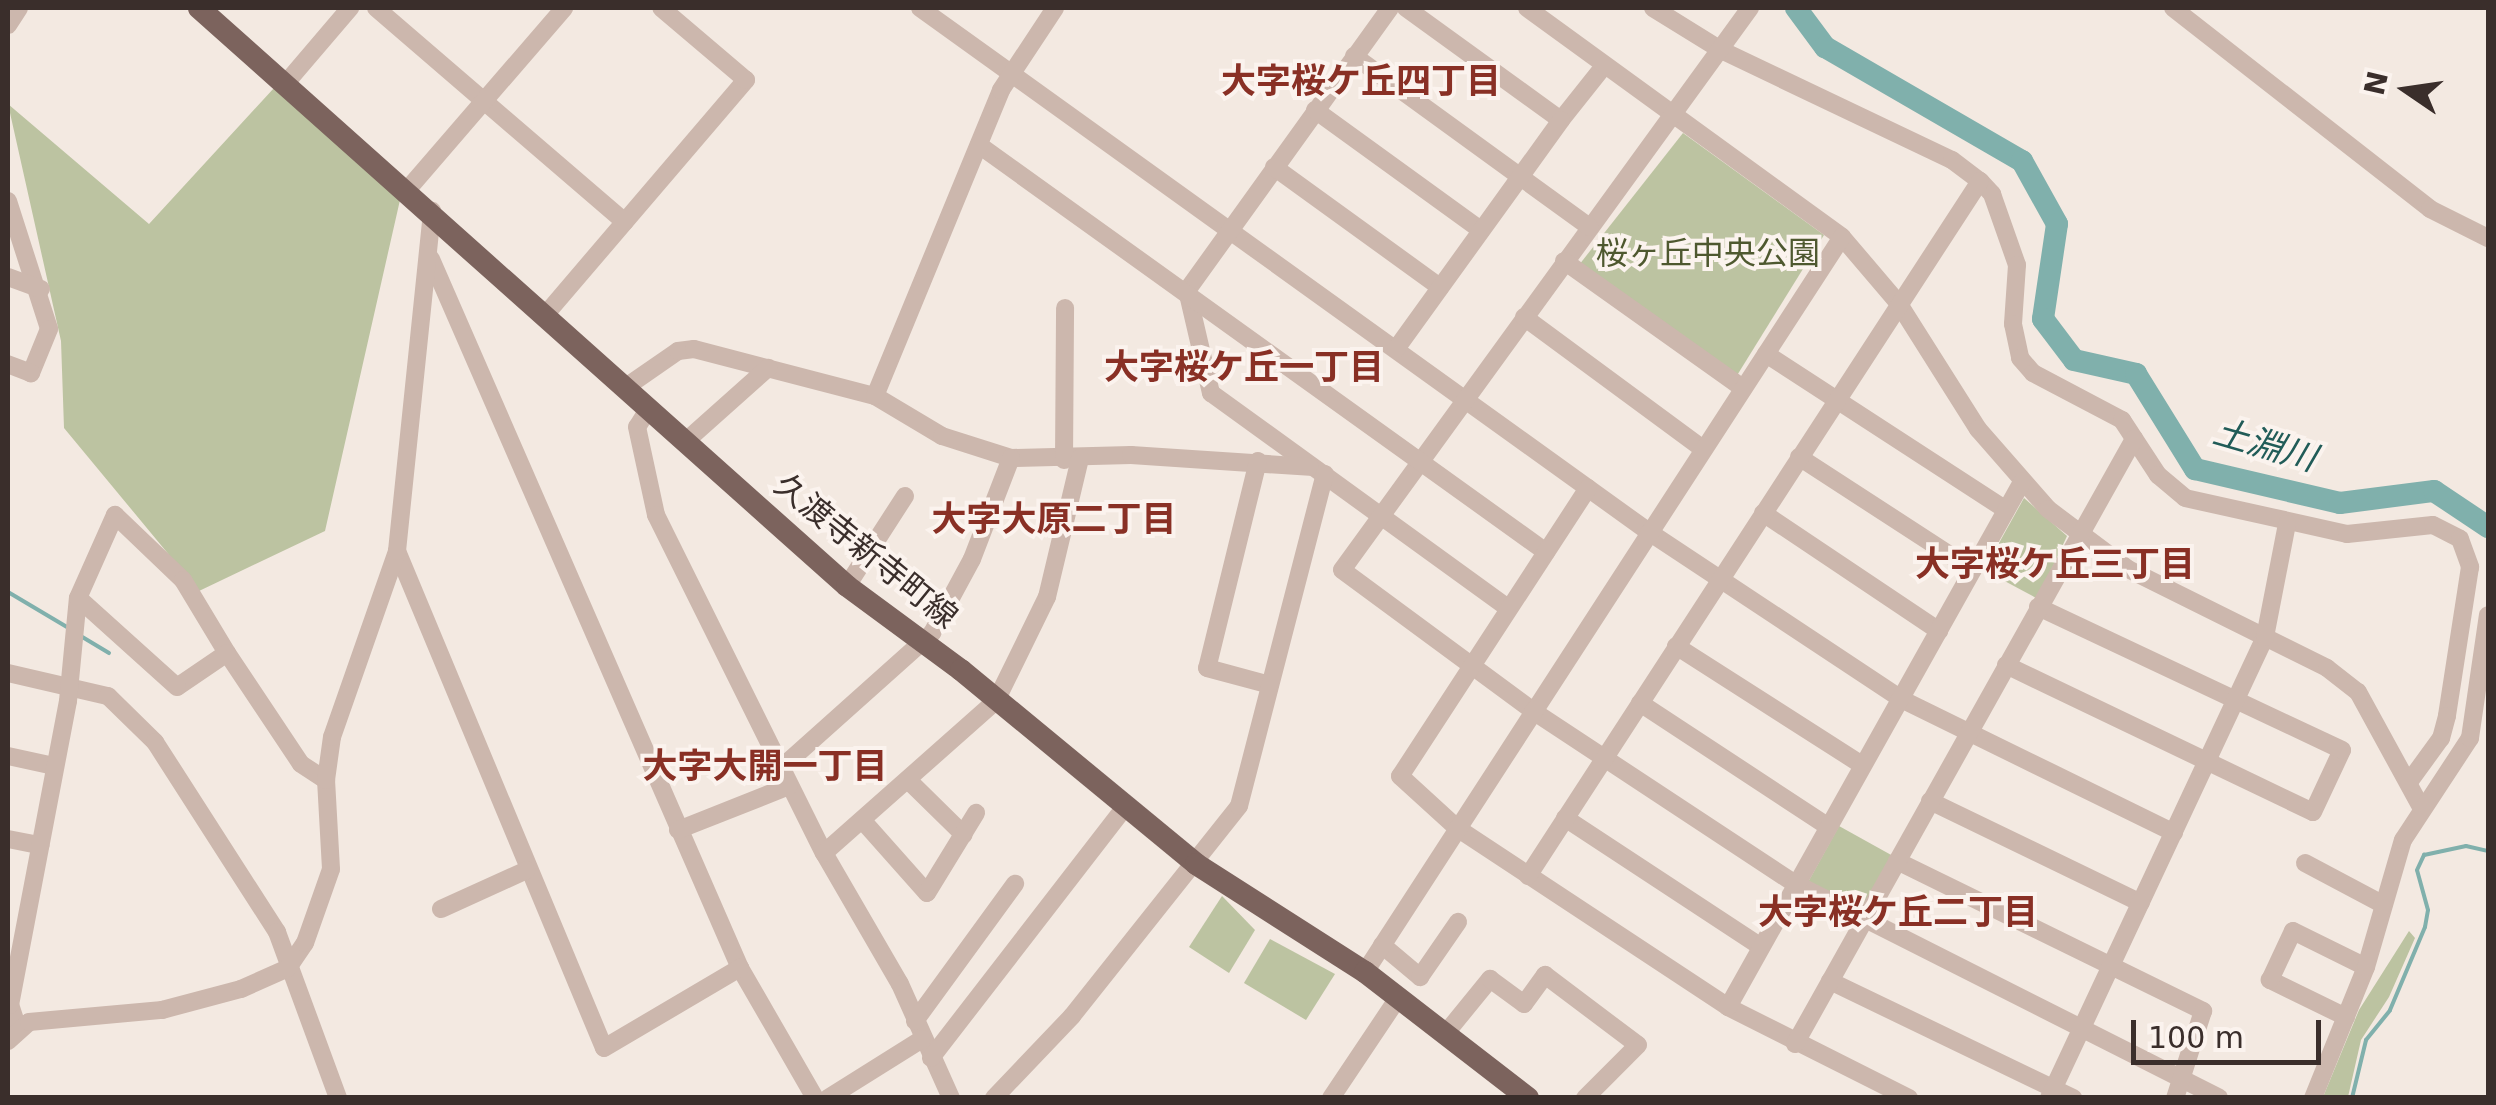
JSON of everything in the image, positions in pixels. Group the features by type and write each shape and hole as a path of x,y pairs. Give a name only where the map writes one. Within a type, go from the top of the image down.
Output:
{"main road":[{"name":"久渡寺新寺町線","path":"200,8 408,189 847,586 996,700 1196,864 1364,972 1446,1033 1513,1093"}],"street":[{"path":"8,25 19,8"},
{"path":"286,83 350,8"},
{"path":"376,8 624,222"},
{"path":"408,189 564,8"},
{"path":"546,314 746,80 661,8"},
{"path":"920,8 1649,532 1901,699 2174,833"},
{"path":"875,396 1009,73 1055,8"},
{"path":"1390,8 1187,290 1211,393 1508,608"},
{"path":"1406,8 1561,120"},
{"path":"1527,8 1842,237 1899,304 1978,428 2022,482 2079,534 2128,569 2327,668 2358,692 2422,810"},
{"path":"1653,8 1721,50 1952,160 1980,180 1992,194 2017,265 2013,324 2020,358 2033,373 2106,408 2134,439 2158,475 2185,498 2287,524 2347,534 2433,525 2460,539 2468,552 2447,716 2441,738 2409,782"},
{"path":"1750,8 1342,570 1533,711 1794,883 1863,921 2084,1025 2219,1098"},
{"path":"2173,8 2399,186 2488,238"},
{"path":"1354,56 1589,227"},
{"path":"1396,350 1520,174 1604,66"},
{"path":"1314,110 1480,230"},
{"path":"979,145 1187,290 1546,552"},
{"path":"1274,167 1440,286"},
{"path":"1528,876 1980,180"},
{"path":"8,201 40,289 49,329 30,373 8,364"},
{"path":"326,780 301,764 183,580 115,514 78,598 69,685 40,845 16,921 10,1005 13,1035 42,1019 196,1003 288,968 324,903 332,869 326,780 332,737 397,552 432,211"},
{"path":"1364,972 1842,237"},
{"path":"428,254 740,968 815,1098"},
{"path":"1564,261 1743,388"},
{"path":"8,277 40,289"},
{"path":"824,853 996,700 1048,596 1072,459 1065,308"},
{"path":"1524,317 1703,449"},
{"path":"626,387 678,351 694,348 875,396 942,436 1011,458 1258,461 1320,471"},
{"path":"1766,354 2006,510"},
{"path":"686,440 768,368"},
{"path":"649,408 637,427 656,515 780,769 915,1021 950,1098"},
{"path":"1795,1044 2134,439"},
{"path":"1799,457 1972,570"},
{"path":"780,769 923,642 972,559 1011,458"},
{"path":"1258,461 1207,668 1270,685"},
{"path":"994,1098 1072,1016 1239,806 1320,471"},
{"path":"1728,1006 2022,482"},
{"path":"1588,488 1400,776 1458,828 1728,1006 1795,1044 1909,1098"},
{"path":"847,586 905,496"},
{"path":"1763,513 1939,630"},
{"path":"2051,1093 2265,637 2287,524"},
{"path":"397,552 604,1048 740,968"},
{"path":"78,598 177,687 227,653"},
{"path":"2006,665 2313,812 2342,750 2038,607"},
{"path":"2313,1098 2366,966 2403,840 2470,738 2488,615"},
{"path":"1676,646 1862,766"},
{"path":"8,673 69,685 122,704 156,742 276,932 338,1098"},
{"path":"1640,702 1827,826"},
{"path":"8,756 54,766"},
{"path":"908,780 964,835"},
{"path":"678,830 789,786"},
{"path":"1930,801 2141,903"},
{"path":"932,1058 1124,808"},
{"path":"863,820 927,892 976,813"},
{"path":"1566,818 1760,946"},
{"path":"8,839 40,845"},
{"path":"1897,861 2203,1011 2175,1098"},
{"path":"2305,862 2384,905"},
{"path":"441,910 527,870"},
{"path":"915,1021 1015,884"},
{"path":"1382,946 1420,977 1458,922"},
{"path":"2346,1016 2270,980 2293,931 2366,966"},
{"path":"1446,1033 1490,979 1524,1004 1544,975 1638,1045 1585,1098"},
{"path":"1830,981 2051,1093 2074,1098"},
{"path":"1331,1098 1398,998"},
{"path":"828,1098 922,1039"}],"green space":[{"path":"274,88 400,200 325,531 199,591 64,428 61,341 8,104 149,224"},
{"name":"桜ヶ丘中央公園","path":"1683,133 1824,235 1736,377 1579,265"},
{"path":"2024,498 2067,536 2038,599 1984,570"},
{"path":"1839,826 1893,856 1861,914 1807,884"},
{"path":"1222,896 1255,930 1229,973 1189,947"},
{"path":"2409,931 2415,938 2389,997 2361,1040 2348,1097 2323,1097 2359,1010"},
{"path":"1270,939 1335,974 1306,1020 1244,983"}],"waterway":[{"name":"土淵川","path":"1796,8 1825,47 2022,161 2057,224 2043,319 2074,360 2136,374 2195,469 2340,503 2434,491 2488,527"},
{"path":"8,592 67,627"},
{"path":"79,635 109,653"},
{"path":"2352,1098 2366,1040 2390,1010 2425,927 2428,910 2417,870 2424,855 2466,846 2488,851"}],"district":[{"name":"大字桜ケ丘四丁目","path":"1361,81"},
{"name":"大字桜ケ丘一丁目","path":"1244,367"},
{"name":"大字大原二丁目","path":"1054,519"},
{"name":"大字桜ケ丘三丁目","path":"2055,564"},
{"name":"大字大開一丁目","path":"765,766"},
{"name":"大字桜ケ丘二丁目","path":"1898,912"}]}
